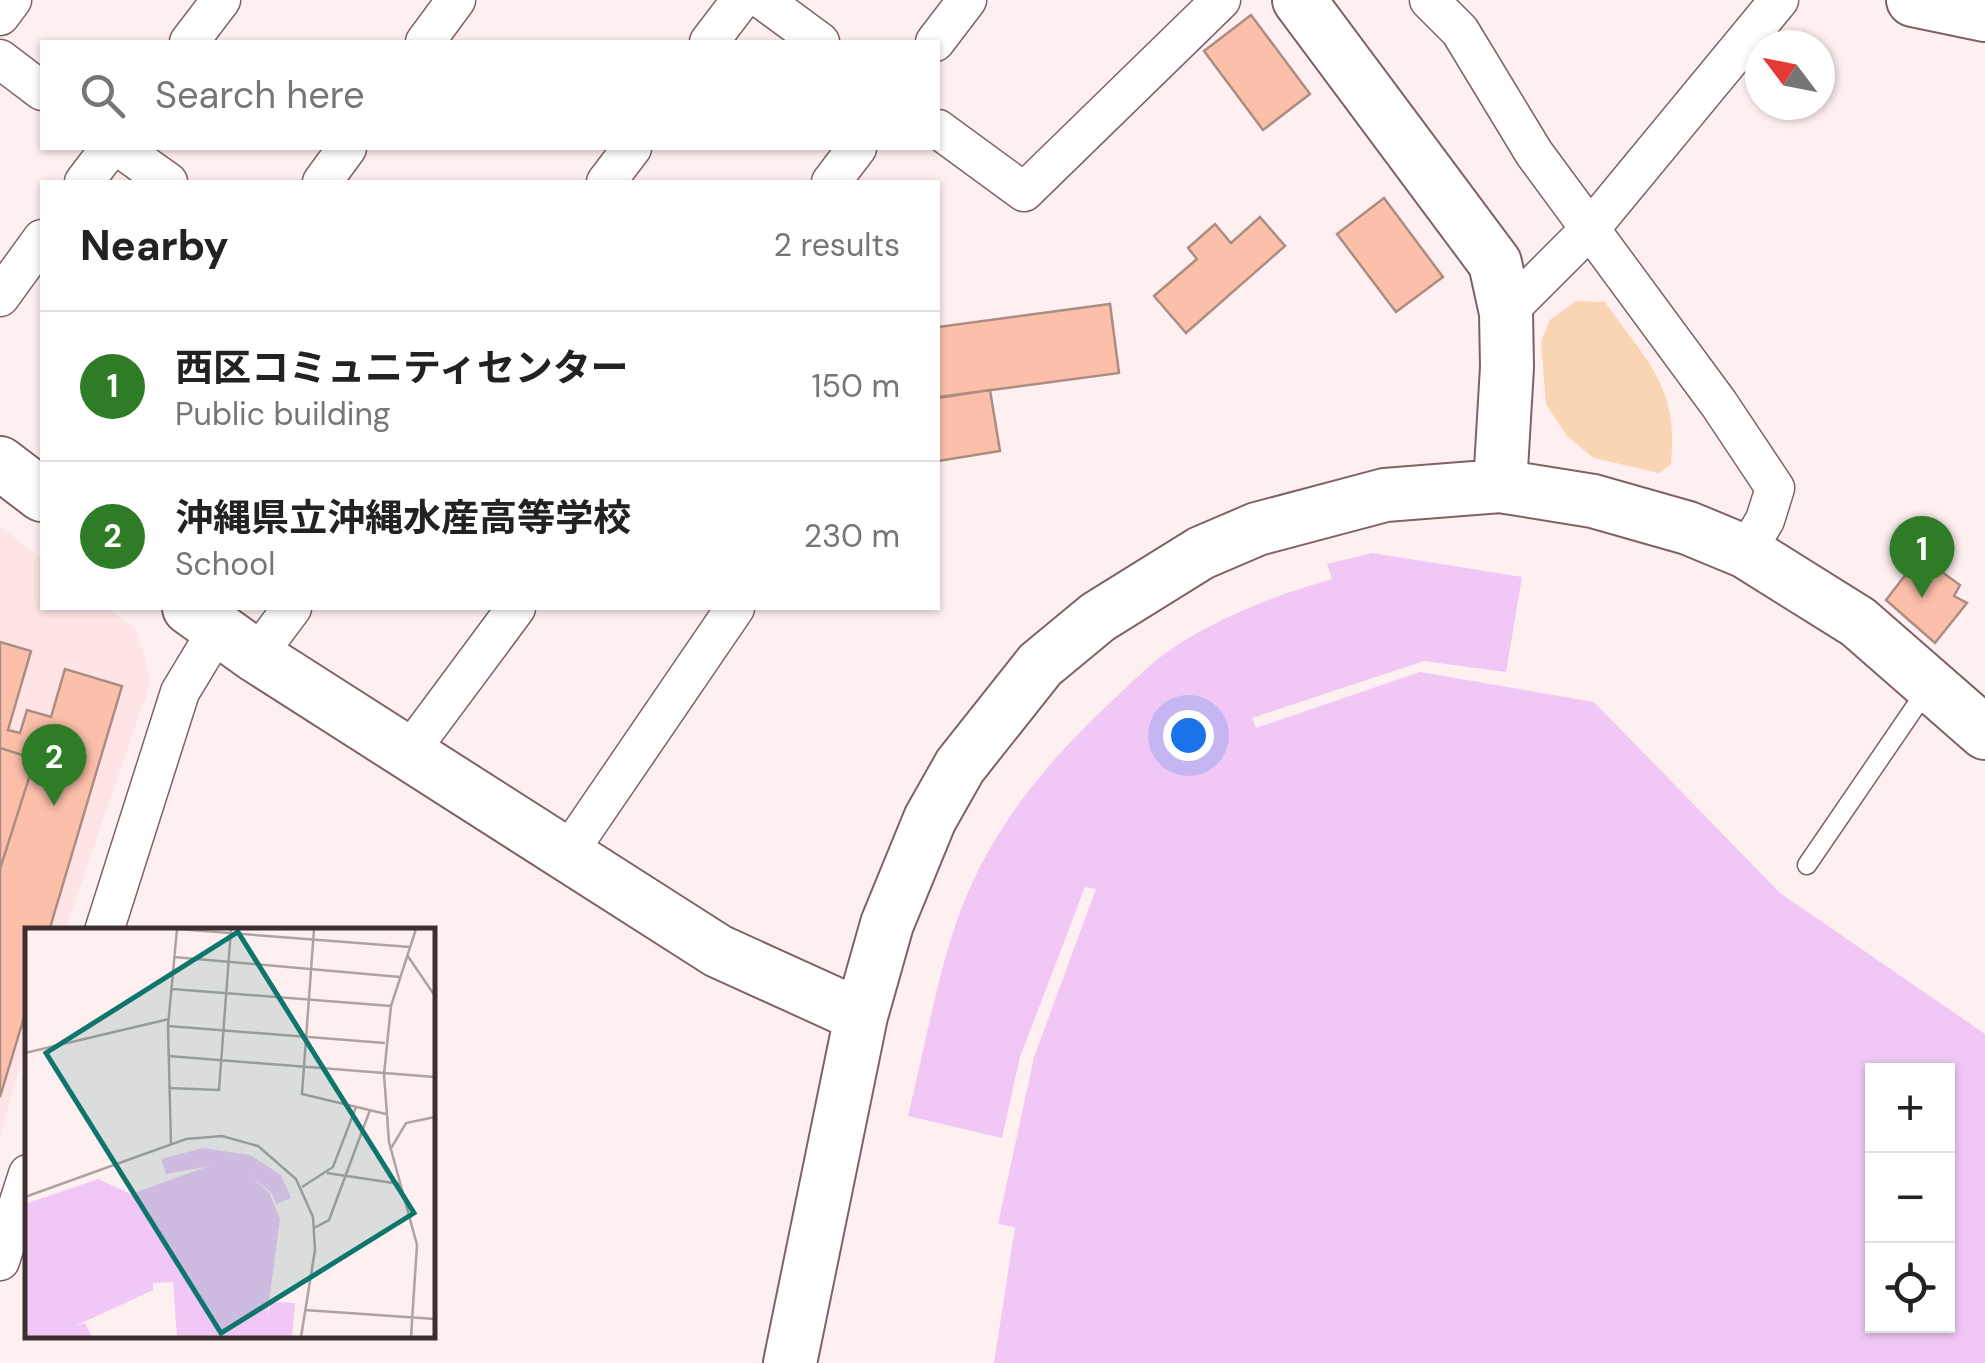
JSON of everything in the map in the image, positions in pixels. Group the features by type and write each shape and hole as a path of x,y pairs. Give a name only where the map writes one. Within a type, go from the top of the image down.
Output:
{"street":[{"path":"0,16 12,0"},
{"path":"191,40 221,0"},
{"path":"426,40 456,0"},
{"path":"711,40 741,0"},
{"path":"763,0 817,40"},
{"path":"937,40 967,0"},
{"path":"940,130 1024,192 1220,0"},
{"path":"1299,0 1495,263 1506,313 1500,486"},
{"path":"1428,0 1460,31 1534,154 1719,404 1775,488 1765,520 1746,552"},
{"path":"1506,313 1590,230 1779,0"},
{"path":"1913,0 1985,16"},
{"path":"0,60 40,89"},
{"path":"86,180 108,150"},
{"path":"123,150 165,180"},
{"path":"324,180 346,150"},
{"path":"608,180 630,150"},
{"path":"833,180 855,150"},
{"path":"0,296 40,242"},
{"path":"0,463 40,493"},
{"path":"790,1363 861,1016 899,894 930,819 960,766 1040,665 1084,629 1184,562 1257,529 1385,496 1500,486 1627,510 1688,528 1746,552 1858,622 1985,733"},
{"path":"105,928 180,692 221,631 286,610"},
{"path":"408,752 514,610"},
{"path":"567,854 734,610"},
{"path":"221,631 718,951 861,1016"},
{"path":"0,1261 25,1183"}],"lane":[{"path":"1808,865 1930,685"}],"shaded area":[{"path":"1576,301 1605,302 1657,376 1670,414 1672,437 1671,464 1659,473 1594,458 1567,436 1546,404 1541,342 1550,320"},
{"path":"0,527 40,557 40,610 110,610 136,629 151,681 66,928 25,928 25,1048 0,1136"},
{"path":"1372,553 1522,577 1506,672 1424,661 1252,718 1256,728 1420,672 1594,702 1780,893 1985,1034 1985,1363 994,1363 1015,1227 998,1224 1034,1057 1096,889 1085,887 1020,1057 1002,1138 908,1116 940,977 966,897 999,833 1040,776 1136,678 1173,648 1210,626 1270,599 1332,579 1327,564"}],"building":[{"path":"1251,15 1310,94 1263,130 1204,51"},
{"path":"1384,198 1443,277 1396,312 1337,234"},
{"path":"1260,217 1285,246 1186,333 1154,296 1197,259 1188,248 1215,224 1231,243"},
{"path":"1110,304 1119,373 940,397 940,327"},
{"path":"990,390 1000,451 940,461 940,398"},
{"path":"1920,556 1960,585 1954,596 1967,603 1935,643 1886,600"},
{"path":"0,642 31,651 8,730 20,733 27,710 51,717 65,669 122,686 50,928 25,928 25,1014 0,1097 0,869 35,759 0,748"},
{"path":"0,642 31,651 8,730 20,733 27,710 51,717 65,669 122,686 50,928 25,928 25,1014 0,1097"}],"place":[{"name":"西区コミュニティセンター","path":"1922,598"},
{"name":"沖縄県立沖縄水産高等学校","path":"54,806"}]}
